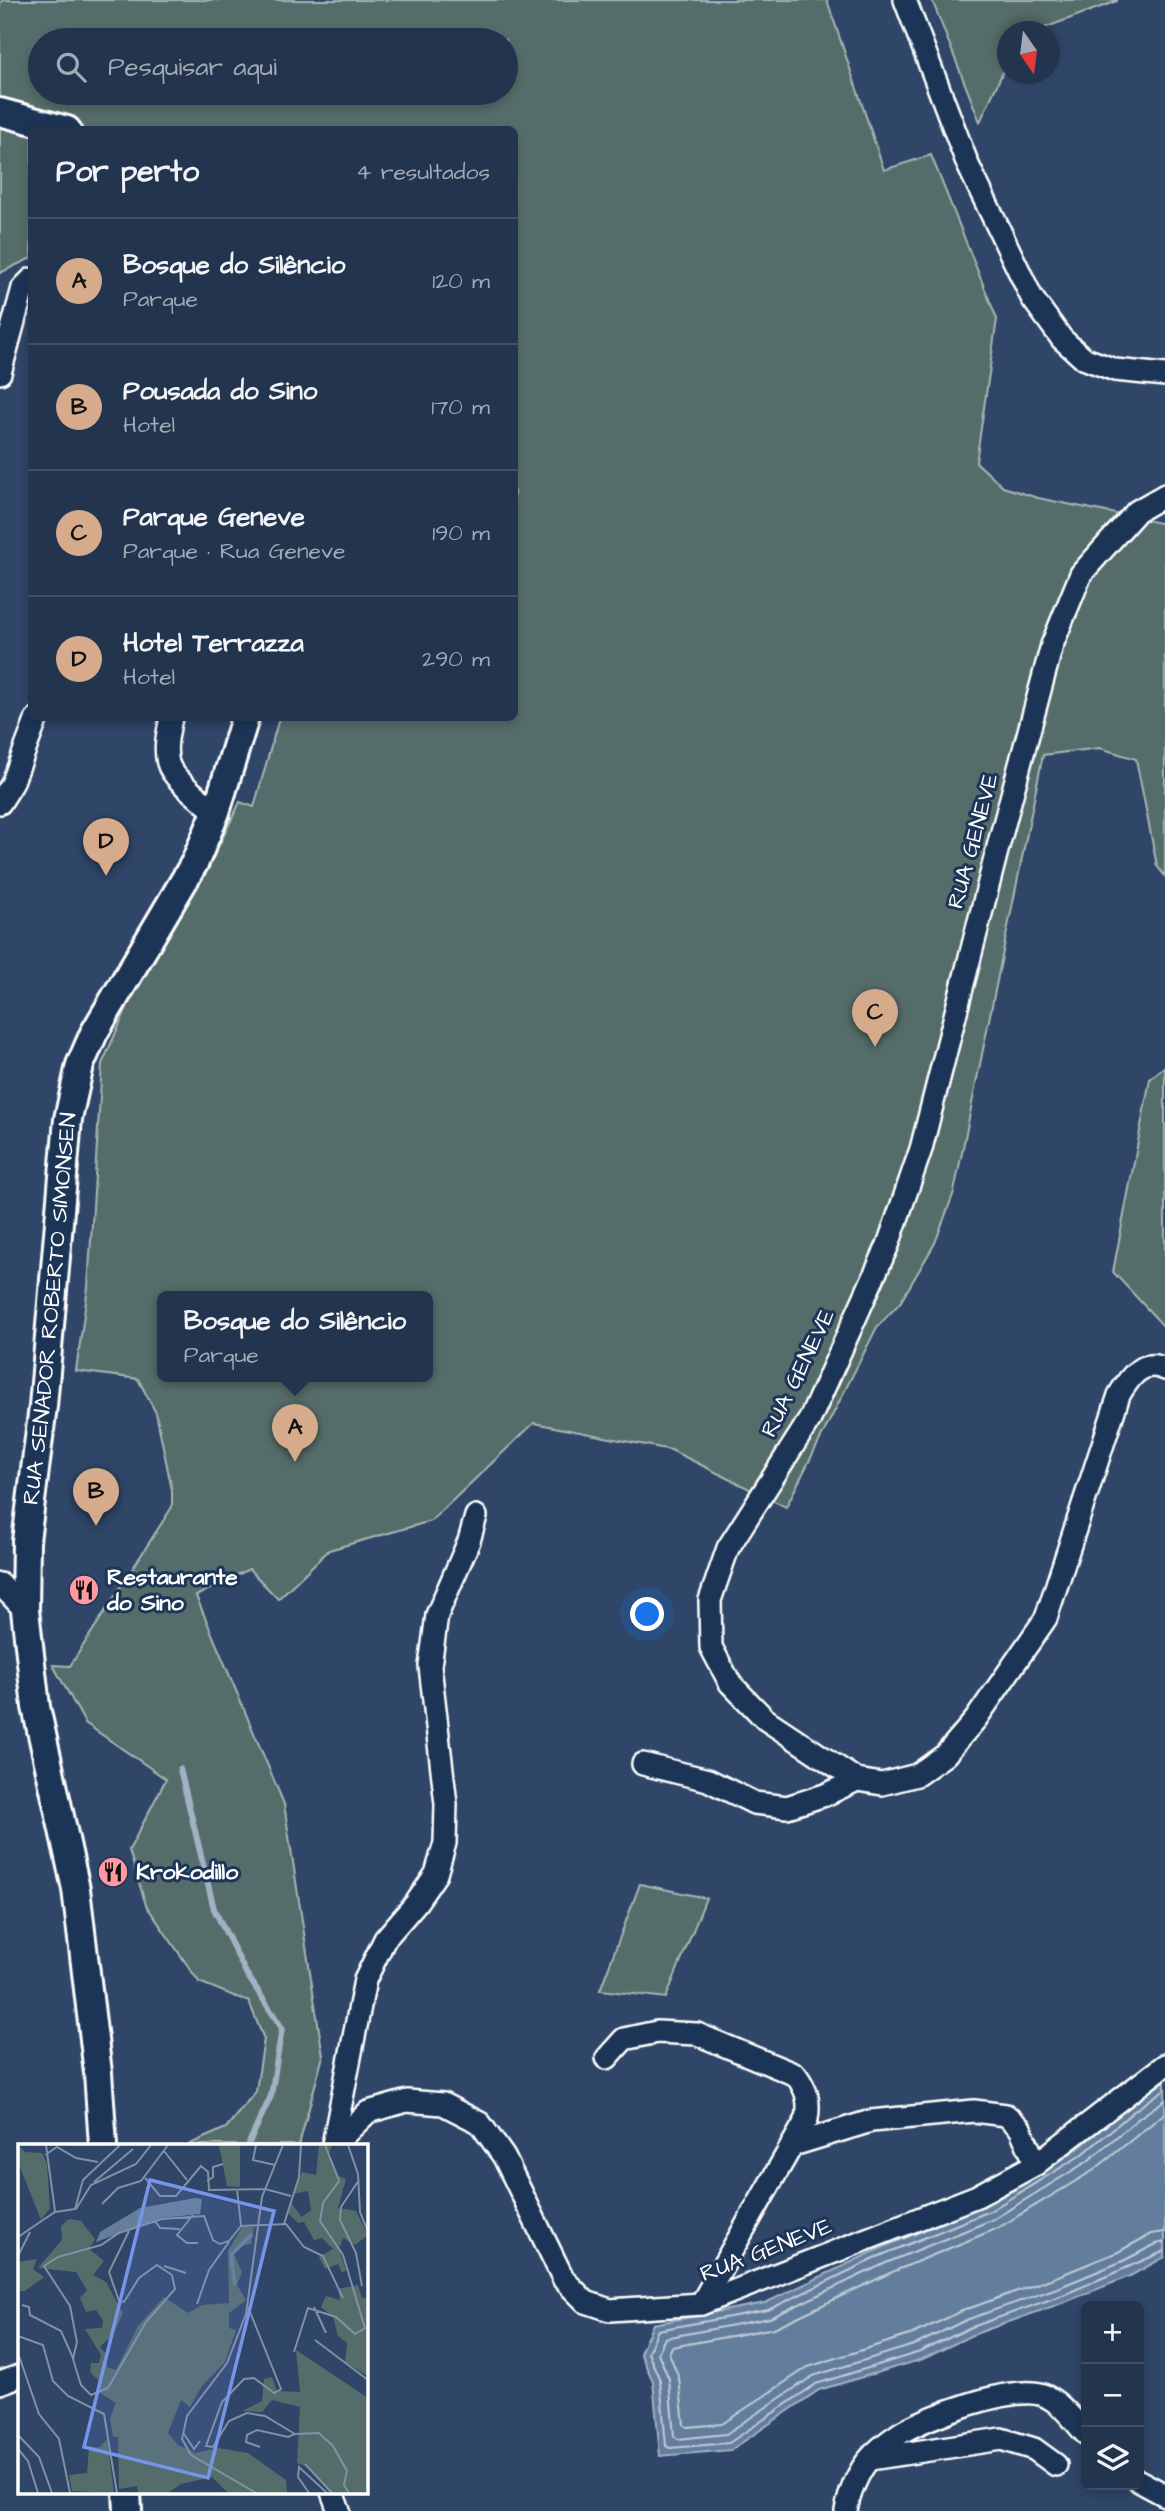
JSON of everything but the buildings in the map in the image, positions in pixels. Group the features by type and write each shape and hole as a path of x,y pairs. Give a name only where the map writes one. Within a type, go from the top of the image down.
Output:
{"street":[{"path":"905,0 968,165 1032,298 1062,339 1083,358 1115,370 1165,375"},
{"path":"0,112 52,126"},
{"path":"0,373 23,288 28,283"},
{"name":"RUA GENEVE","path":"857,1780 765,1718 730,1684 711,1647 710,1600 728,1548 810,1419 888,1245 921,1149 1052,645 1082,574 1137,511 1165,495"},
{"path":"0,803 12,784 36,721"},
{"path":"170,721 168,765 216,812"},
{"name":"RUA SENADOR ROBERTO SIMONSEN","path":"103,2144 98,2073 75,1889 36,1707 25,1610 26,1541 43,1406 68,1119 80,1065 94,1033 195,862 216,812 244,721"},
{"path":"643,1764 708,1780 754,1803 787,1807 825,1796 857,1780 882,1784 917,1775 945,1755 976,1719 1046,1618 1119,1395 1130,1376 1142,1367 1159,1366 1165,1369"},
{"path":"333,2144 365,1980 385,1940 436,1874 445,1843 446,1804 430,1666 436,1615 469,1541 476,1516"},
{"path":"0,1584 25,1610"},
{"path":"607,2058 624,2039 657,2032 697,2034 796,2075 806,2089 810,2105 807,2119 701,2304"},
{"name":"RUA GENEVE","path":"334,2144 368,2112 407,2101 443,2104 480,2123 504,2157 565,2280 586,2302 610,2310 701,2304 977,2196 1036,2164 1165,2065"},
{"path":"793,2146 871,2121 974,2111 1006,2115 1020,2128 1036,2164"},
{"path":"0,2383 18,2376"},
{"path":"846,2511 849,2496 869,2459 900,2434 957,2408 1016,2393 1043,2395 1066,2411 1081,2428"},
{"path":"869,2459 1001,2439 1034,2449 1056,2465"},
{"path":"1144,2484 1165,2495"},
{"path":"333,2494 339,2511"}],"green space":[{"path":"5,0 827,0 884,170 931,155 997,319 976,462 1003,487 1038,498 1165,524 1165,876 1157,866 1136,759 1100,748 1043,755 954,1192 935,1243 900,1303 877,1327 786,1507 671,1450 534,1423 431,1521 329,1550 278,1599 249,1569 196,1596 284,1804 323,2056 299,2144 190,2144 226,2128 256,2091 264,2039 249,2002 199,1982 146,1905 129,1850 166,1779 85,1723 53,1665 70,1666 172,1507 172,1490 156,1413 138,1379 76,1371 88,1287 102,1064 128,1005 211,862 240,802 254,807 278,721 518,721 518,126 28,126 28,259 0,273 0,2"},
{"path":"932,0 1117,0 1060,22 997,21 997,84 980,122"},
{"path":"1165,1066 1165,1328 1113,1272 1150,1079"},
{"path":"640,1884 706,1898 666,1998 600,1990"}],"water":[{"path":"1165,2081 1165,2257 1130,2276 972,2335 923,2359 819,2390 731,2450 660,2456 653,2381 640,2353 653,2324 765,2303 879,2249 987,2204 1079,2148 1129,2105"}],"waterway":[{"path":"180,1769 214,1909 246,1973 282,2028 271,2096 248,2144"}],"place":[{"name":"Hotel Terrazza","path":"106,876"},
{"name":"Parque Geneve","path":"875,1047"},
{"name":"Bosque do Silêncio","path":"295,1462"},
{"name":"Pousada do Sino","path":"96,1526"},
{"name":"Restaurante do Sino","path":"84,1590"},
{"name":"Krokodillo","path":"113,1872"}]}
